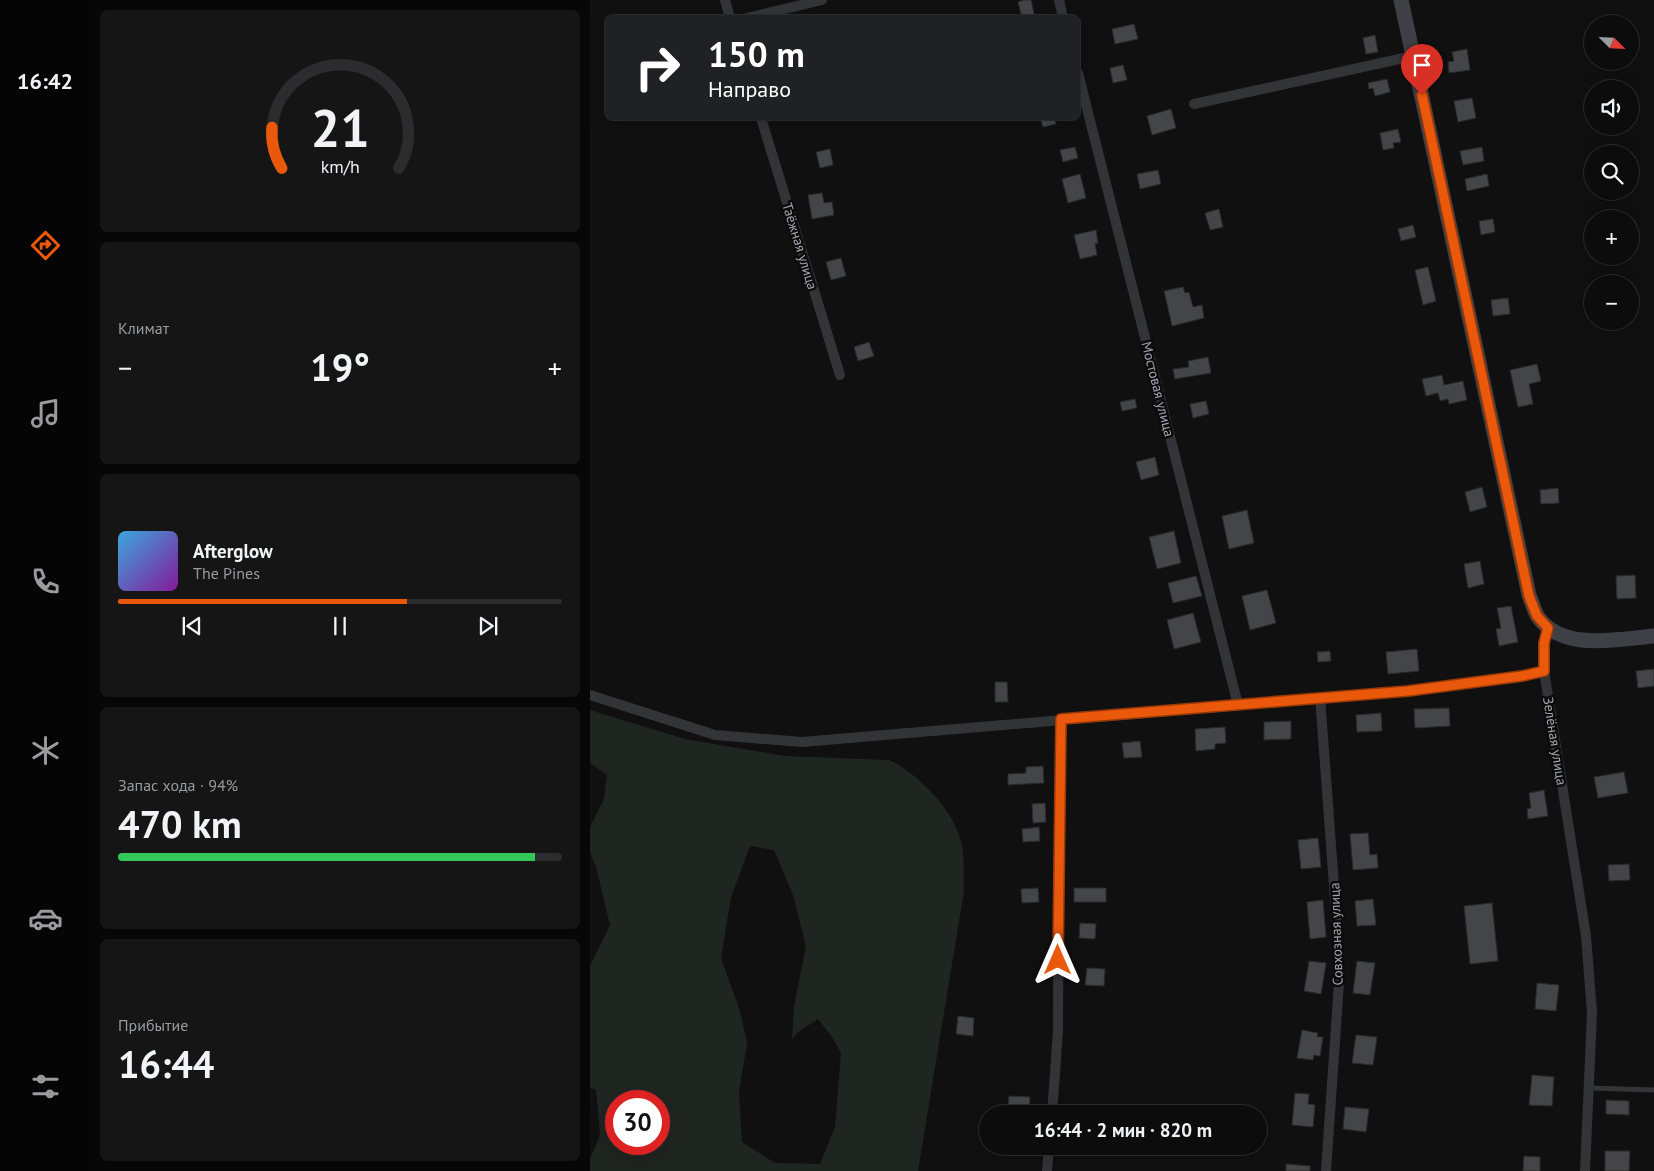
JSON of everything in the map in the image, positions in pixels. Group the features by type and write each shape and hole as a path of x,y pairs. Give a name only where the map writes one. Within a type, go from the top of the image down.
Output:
{"main road":[{"path":"1401,0 1529,596 1537,616 1548,628 1562,636 1578,640 1654,636"}],"street":[{"path":"725,0 729,15"},
{"path":"760,15 822,0"},
{"path":"1059,0 1062,15"},
{"path":"1194,104 1413,56"},
{"name":"Мостовая улица","path":"1080,81 1238,705"},
{"name":"Таёжная улица","path":"762,120 840,375"},
{"name":"Зелёная улица","path":"1548,628 1544,643 1544,671 1586,936 1592,1013 1585,1171"},
{"path":"590,695 716,736 802,742 1408,691 1522,676 1544,671"},
{"name":"Совхозная улица","path":"1320,697 1339,982 1326,1171"},
{"path":"1053,1105 1058,1031 1061,719"},
{"path":"1047,1171 1048,1155"}],"lane":[{"path":"1589,1088 1654,1090"}],"shaded area":[{"path":"590,710 685,739 785,756 889,760 912,774 944,807 958,832 962,845 964,891 918,1171 590,1171 590,1159 600,1135 596,1090 590,1087 590,966 610,925 596,867 590,852 590,827 604,799 607,775 590,763","holes":["750,846 774,850 793,895 806,946 794,1006 792,1039 798,1032 818,1019 832,1037 841,1053 835,1127 820,1164 775,1163 742,1142 739,1092 747,1043 740,1011 721,958 731,897"]}],"building":[{"path":"1031,0 1034,15 1021,15 1018,2"},
{"path":"1134,24 1138,39 1115,44 1112,29"},
{"path":"1375,35 1378,52 1366,54 1363,38"},
{"path":"1467,49 1470,70 1449,73 1448,62 1454,61 1452,52"},
{"path":"1123,65 1127,80 1113,83 1110,68"},
{"path":"1387,79 1390,92 1375,96 1373,88 1369,89 1368,83"},
{"path":"1472,98 1476,118 1458,122 1454,101"},
{"path":"1171,109 1176,128 1152,135 1147,116"},
{"path":"1041,120 1055,120 1056,124 1043,127"},
{"path":"1398,129 1401,142 1393,143 1394,148 1383,150 1380,133"},
{"path":"1075,147 1078,158 1063,162 1060,150"},
{"path":"1482,147 1484,161 1463,165 1460,151"},
{"path":"830,149 833,165 820,168 816,152"},
{"path":"1158,170 1161,184 1140,189 1137,174"},
{"path":"1080,174 1086,198 1068,203 1062,179"},
{"path":"1487,174 1489,186 1467,191 1465,179"},
{"path":"822,193 824,203 832,202 834,215 812,219 808,195"},
{"path":"1219,209 1223,227 1210,230 1205,213"},
{"path":"1493,219 1495,232 1481,235 1479,221"},
{"path":"1413,225 1416,237 1401,241 1398,229"},
{"path":"1096,230 1098,243 1095,244 1097,255 1080,259 1074,235"},
{"path":"841,258 846,276 831,280 826,262"},
{"path":"1428,267 1436,301 1423,305 1415,270"},
{"path":"1183,287 1185,293 1189,292 1193,307 1202,305 1204,318 1172,326 1164,291"},
{"path":"1508,298 1510,314 1493,316 1491,300"},
{"path":"869,342 874,356 858,361 854,347"},
{"path":"1208,357 1211,373 1175,379 1173,369 1189,367 1188,361"},
{"path":"1537,364 1541,381 1529,384 1533,404 1518,407 1510,370"},
{"path":"1442,375 1444,385 1463,381 1467,400 1449,404 1448,399 1440,401 1438,393 1426,396 1422,379"},
{"path":"1135,399 1137,408 1122,411 1120,402"},
{"path":"1206,401 1209,414 1193,418 1190,404"},
{"path":"1155,457 1159,475 1141,480 1136,462"},
{"path":"1482,487 1487,507 1470,512 1465,492"},
{"path":"1558,488 1559,503 1541,504 1540,490"},
{"path":"1247,510 1254,543 1229,549 1222,516"},
{"path":"1174,531 1181,563 1157,569 1149,537"},
{"path":"1480,561 1484,584 1468,588 1464,564"},
{"path":"1635,575 1636,598 1617,599 1616,576"},
{"path":"1196,576 1202,596 1173,603 1168,583"},
{"path":"1267,590 1276,623 1250,630 1242,596"},
{"path":"1511,606 1518,642 1499,646 1496,629 1501,628 1497,608"},
{"path":"1193,613 1201,642 1174,649 1167,620"},
{"path":"1417,649 1419,671 1388,674 1386,652"},
{"path":"1330,651 1331,661 1318,662 1317,652"},
{"path":"1654,669 1654,686 1638,688 1636,671"},
{"path":"995,682 1007,682 1008,702 995,702"},
{"path":"1449,708 1450,726 1415,728 1414,709"},
{"path":"1381,713 1382,731 1357,732 1356,715"},
{"path":"1291,721 1291,739 1264,740 1264,722"},
{"path":"1225,727 1226,743 1215,744 1215,749 1196,751 1195,729"},
{"path":"1140,741 1142,757 1124,758 1122,743"},
{"path":"1043,766 1044,783 1008,785 1008,774 1026,773 1026,767"},
{"path":"1624,772 1628,793 1598,798 1594,777"},
{"path":"1544,790 1548,816 1528,819 1527,809 1531,808 1529,793"},
{"path":"1045,803 1046,822 1033,823 1032,804"},
{"path":"1039,827 1040,841 1023,842 1022,829"},
{"path":"1368,833 1370,855 1377,854 1378,868 1353,870 1350,834"},
{"path":"1318,838 1321,867 1301,869 1298,840"},
{"path":"1629,864 1630,880 1609,881 1608,865"},
{"path":"1038,888 1039,902 1022,903 1021,889"},
{"path":"1074,888 1106,888 1106,902 1074,902"},
{"path":"1373,899 1376,925 1357,926 1355,901"},
{"path":"1323,900 1326,937 1310,939 1307,902"},
{"path":"1492,903 1498,961 1470,964 1464,906"},
{"path":"1080,923 1096,924 1095,939 1079,938"},
{"path":"1309,961 1326,963 1321,994 1304,991"},
{"path":"1357,961 1375,963 1370,995 1353,993"},
{"path":"1087,968 1105,969 1104,986 1085,985"},
{"path":"1537,983 1559,985 1556,1011 1535,1009"},
{"path":"958,1016 974,1018 973,1036 956,1034"},
{"path":"1302,1030 1318,1033 1317,1037 1323,1037 1320,1056 1314,1055 1313,1060 1297,1058"},
{"path":"1356,1035 1377,1037 1373,1065 1352,1063"},
{"path":"1532,1075 1554,1077 1552,1106 1529,1105"},
{"path":"1295,1093 1309,1094 1308,1104 1315,1105 1313,1127 1292,1125"},
{"path":"1009,1096 1030,1097 1030,1105 1008,1105"},
{"path":"1606,1100 1629,1101 1629,1115 1606,1114"},
{"path":"1345,1107 1369,1109 1366,1132 1343,1129"},
{"path":"1605,1151 1630,1151 1629,1171 1605,1171"},
{"path":"1524,1156 1540,1157 1540,1171 1523,1171"},
{"path":"1286,1164 1310,1166 1310,1171 1286,1171"}],"route":[{"path":"1058,960 1061,719 1408,691 1475,683 1544,671 1544,643 1548,628 1537,616 1529,596 1422,95"}]}
